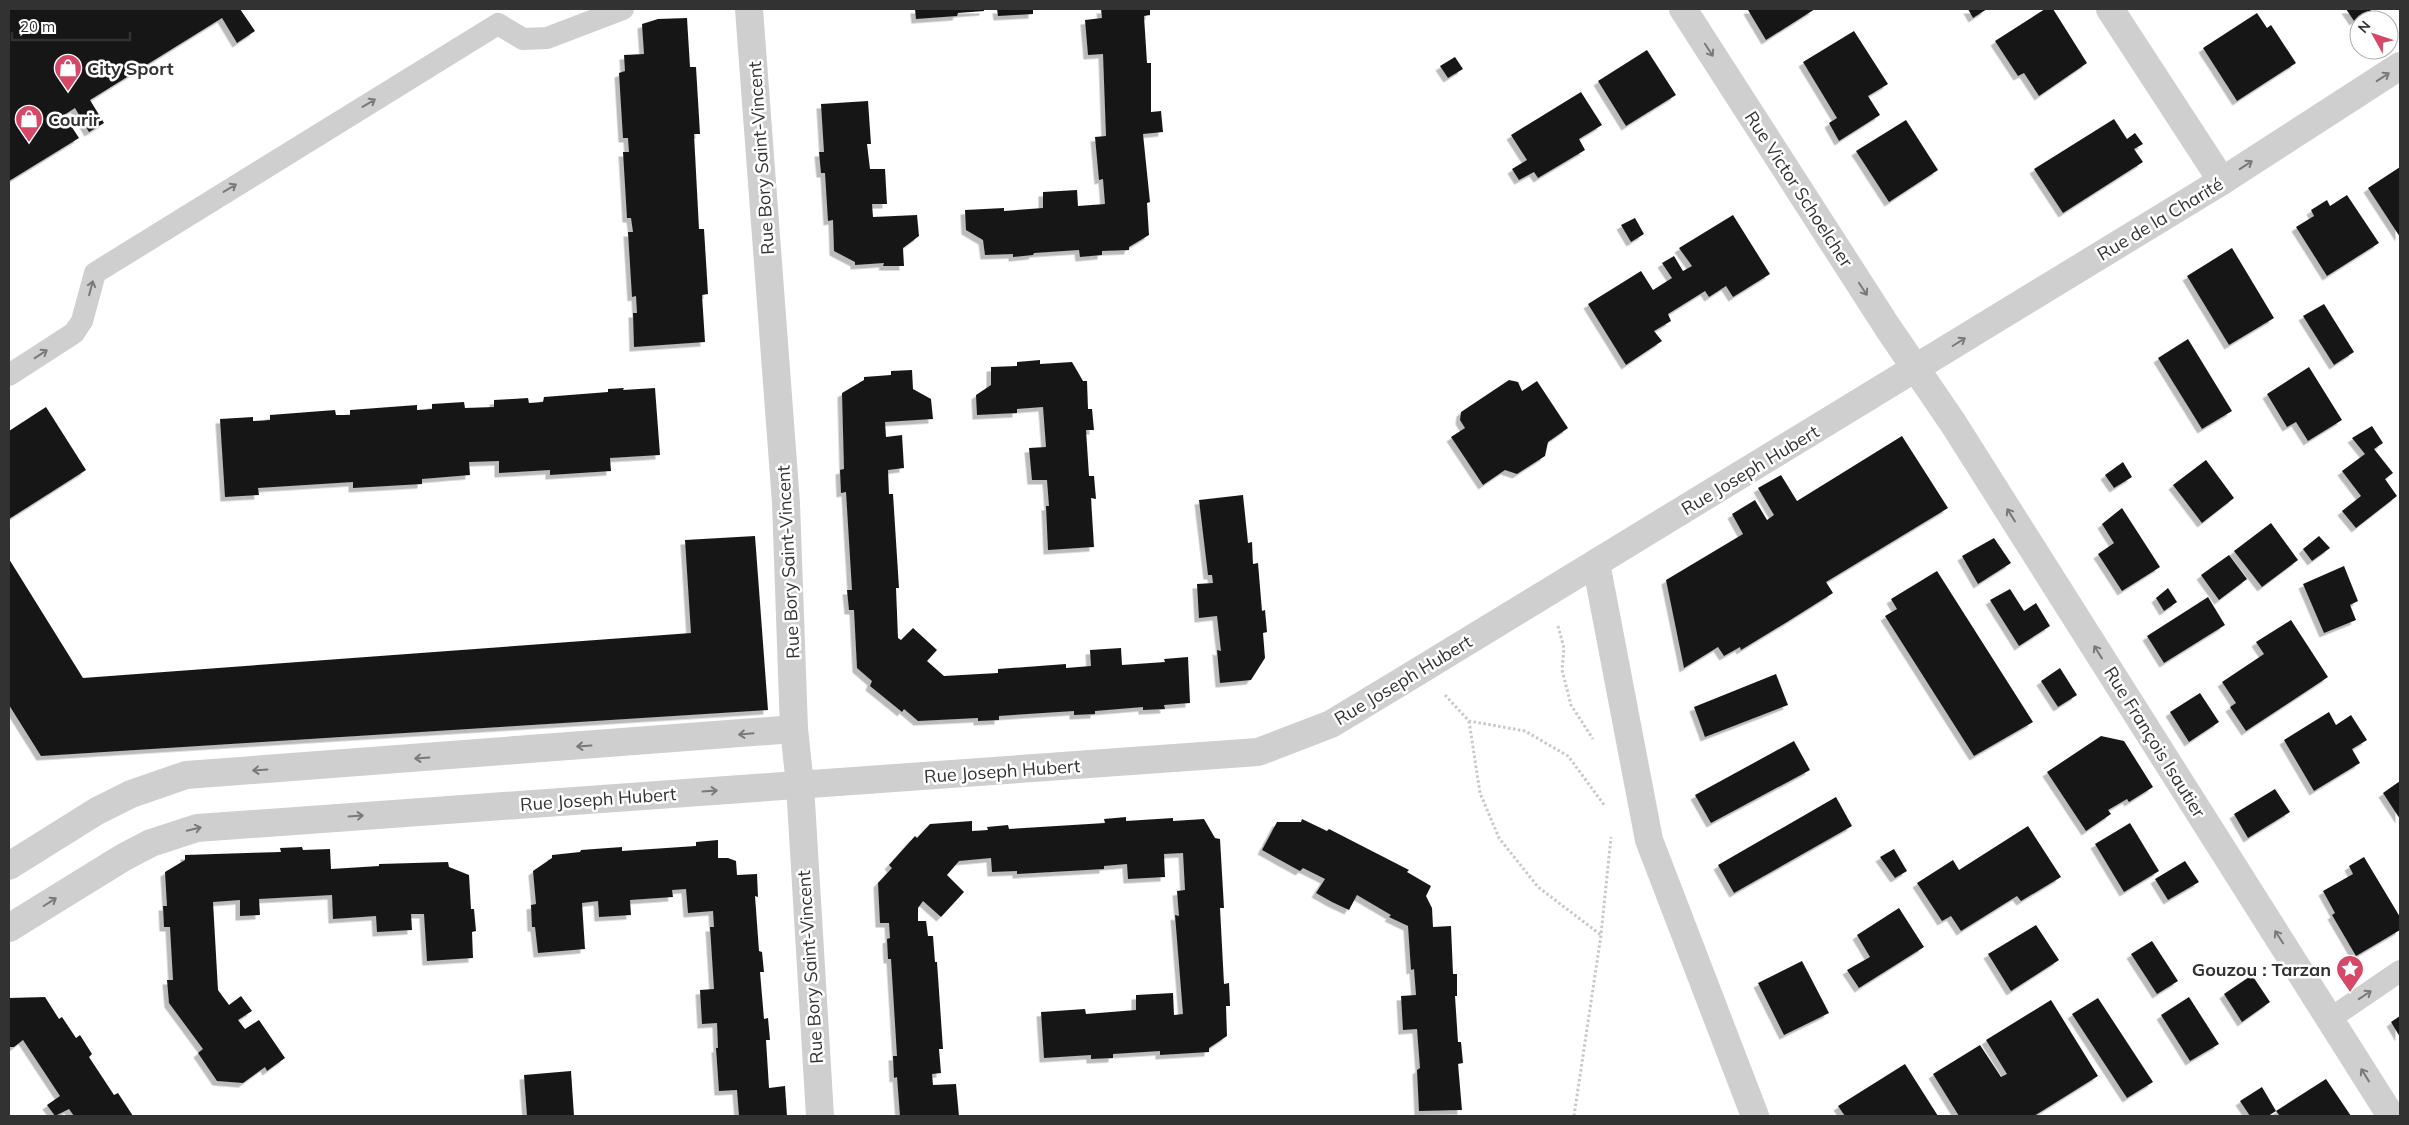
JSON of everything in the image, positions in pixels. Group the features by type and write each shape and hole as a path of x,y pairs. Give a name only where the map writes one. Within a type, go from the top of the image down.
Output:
{"street":[{"name":"Rue Bory Saint-Vincent","path":"749,9 786,503 794,730 800,785 820,1116"},
{"name":"Rue Victor Schoelcher","path":"1683,9 1888,328 1918,368"},
{"path":"2110,9 2222,181"},
{"name":"Rue de la Charité","path":"1918,368 2222,181 2400,66"},
{"name":"Rue Joseph Hubert","path":"9,928 124,857 151,843 197,828 1258,752 1331,724 1918,368"},
{"name":"Rue François Isautier","path":"1918,368 2331,1018 2391,1116"},
{"path":"1596,563 1649,840 1755,1116"},
{"path":"9,866 97,811 131,794 186,775 794,730"}],"lane":[{"path":"9,375 74,333 82,321 95,273 498,24 523,39 547,38 623,9"},
{"path":"2331,1018 2400,972"}],"path":[{"path":"1557,622 1564,648 1562,670 1571,705 1597,745"},
{"path":"1444,694 1469,721 1480,793 1499,838 1538,887 1601,936"},
{"path":"1469,721 1525,731 1568,756 1607,807"},
{"path":"1574,1116 1601,936 1611,832"}],"building":[{"path":"9,9 240,9 255,31 237,43 222,18 90,100 104,123 89,132 75,108 64,115 79,138 9,181"},
{"path":"915,9 984,9 984,11 958,13 957,16 916,19"},
{"path":"997,9 1033,9 1033,14 998,16"},
{"path":"1101,9 1150,9 1150,15 1144,16 1147,63 1151,63 1151,112 1161,111 1163,132 1143,134 1150,202 1147,203 1149,235 1129,247 1129,250 1102,251 1102,255 1080,257 1079,250 1034,253 1033,255 1013,257 1013,254 985,255 983,240 966,230 965,210 1004,208 1004,211 1043,208 1043,192 1077,190 1078,206 1105,204 1103,179 1099,180 1095,137 1106,136 1103,54 1088,55 1085,20 1102,18"},
{"path":"1815,9 1766,40 1748,10"},
{"path":"1968,9 1987,9 1973,18"},
{"path":"2045,9 2053,9 2087,63 2039,96 2024,73 2018,76 1995,41"},
{"path":"2346,9 2373,9 2349,10 2349,14"},
{"path":"2257,13 2267,28 2271,25 2296,63 2237,101 2203,48"},
{"path":"687,18 690,67 696,67 700,134 694,134 699,229 704,229 708,294 702,295 705,342 634,347 633,313 637,313 636,296 632,297 628,232 633,232 631,218 627,218 623,152 629,152 628,138 623,138 619,73 625,71 624,55 644,54 642,24 658,19"},
{"path":"1854,31 1888,84 1868,96 1880,115 1839,141 1829,123 1837,118 1803,62"},
{"path":"1647,50 1676,95 1626,126 1598,81"},
{"path":"1455,57 1463,69 1448,78 1440,66"},
{"path":"1581,92 1602,125 1579,139 1585,150 1538,178 1534,172 1519,180 1512,169 1527,160 1511,135"},
{"path":"868,101 871,144 867,144 870,169 885,169 887,204 872,204 873,217 917,215 919,236 903,248 904,266 883,266 884,263 855,265 855,262 834,251 833,220 828,221 825,173 821,173 819,152 824,152 821,104"},
{"path":"2114,119 2127,139 2135,133 2143,144 2134,149 2143,162 2063,213 2034,169"},
{"path":"1906,120 1938,170 1889,202 1856,151"},
{"path":"2400,167 2400,237 2368,188"},
{"path":"2347,195 2379,243 2327,276 2296,227 2314,216 2311,210 2327,200 2330,206"},
{"path":"1733,215 1770,274 1733,297 1726,286 1709,297 1705,291 1668,314 1671,321 1654,331 1662,341 1626,365 1588,304 1641,271 1653,290 1672,278 1662,263 1674,256 1683,271 1692,266 1679,248"},
{"path":"1635,218 1644,234 1631,242 1621,225"},
{"path":"2232,248 2274,318 2229,345 2187,276"},
{"path":"2324,304 2354,352 2334,365 2303,316"},
{"path":"2188,339 2232,411 2202,429 2158,358"},
{"path":"1040,360 1040,364 1072,362 1083,381 1087,381 1088,409 1092,409 1094,430 1086,430 1089,476 1094,476 1096,499 1091,498 1094,547 1048,550 1046,506 1049,506 1047,480 1032,480 1029,448 1046,447 1043,407 1017,409 1017,413 977,415 976,395 991,385 991,367 1017,366 1017,362"},
{"path":"2309,367 2342,420 2308,441 2296,422 2287,427 2267,394"},
{"path":"912,370 913,389 931,399 933,419 885,422 886,437 902,435 904,468 888,470 889,494 893,494 899,588 896,588 898,638 901,640 913,628 937,650 927,661 944,676 998,673 998,669 1066,664 1066,668 1091,666 1090,650 1121,648 1122,665 1165,662 1164,659 1188,657 1190,703 1164,705 1165,709 1143,710 1143,707 1095,711 1095,714 1074,715 1074,711 999,716 999,720 978,721 978,718 918,721 904,709 902,712 870,686 872,681 857,668 854,610 849,610 847,590 852,590 846,492 841,493 840,470 844,469 842,393 864,380 864,377 891,375 891,371"},
{"path":"1509,380 1518,382 1522,391 1537,381 1568,428 1548,442 1545,456 1517,474 1505,470 1483,485 1451,437 1465,428 1460,420 1461,412"},
{"path":"624,388 623,390 655,388 660,455 610,458 611,471 550,475 550,470 499,473 499,461 469,462 470,475 422,479 422,484 353,488 353,482 258,488 259,495 225,497 220,419 253,417 253,421 270,420 270,415 335,410 336,415 350,415 350,410 417,405 417,410 432,409 432,404 464,402 465,408 494,407 494,400 528,398 529,403 543,402 544,397 608,392 608,389"},
{"path":"46,407 86,470 9,519 9,431"},
{"path":"2372,426 2383,443 2374,449 2393,473 2385,479 2397,496 2356,528 2342,511 2361,496 2342,471 2365,454 2352,438"},
{"path":"1902,436 1948,508 1826,582 1833,593 1741,650 1740,647 1724,656 1718,647 1684,668 1666,580 1743,534 1732,514 1755,500 1767,520 1774,515 1758,488 1781,475 1797,501"},
{"path":"2206,460 2234,498 2202,523 2173,485"},
{"path":"2123,462 2132,477 2114,488 2105,475"},
{"path":"1243,495 1248,543 1252,542 1253,564 1258,563 1262,611 1265,610 1267,632 1263,633 1265,658 1251,680 1220,683 1217,650 1221,651 1217,616 1199,618 1197,584 1213,583 1212,575 1208,575 1199,500"},
{"path":"2122,508 2160,567 2122,591 2098,554 2114,543 2102,524"},
{"path":"2271,523 2298,560 2262,587 2234,551"},
{"path":"755,536 768,710 41,756 9,705 9,559 83,678 691,633 685,540"},
{"path":"2319,536 2330,548 2312,561 2303,549"},
{"path":"1994,538 2011,563 1978,584 1962,556"},
{"path":"2229,555 2247,579 2219,600 2201,575"},
{"path":"2344,566 2358,601 2350,605 2356,620 2324,633 2303,584"},
{"path":"1937,571 2033,722 1974,756 1885,616 1897,609 1891,599"},
{"path":"2168,588 2177,602 2164,611 2156,598"},
{"path":"2010,589 2024,611 2036,603 2050,626 2019,646 1990,600"},
{"path":"2208,597 2225,625 2164,663 2147,636"},
{"path":"2291,620 2328,677 2246,731 2230,707 2236,703 2222,682 2264,654 2256,642"},
{"path":"2060,668 2077,695 2058,707 2041,681"},
{"path":"1776,674 1788,705 1705,737 1694,707"},
{"path":"2200,693 2219,722 2189,742 2170,712"},
{"path":"2329,712 2336,725 2351,715 2367,740 2352,749 2360,763 2314,791 2284,740"},
{"path":"2101,736 2124,741 2153,787 2129,802 2127,799 2108,810 2111,814 2086,831 2047,772"},
{"path":"1794,741 1810,770 1711,823 1695,795"},
{"path":"2400,781 2400,819 2383,793"},
{"path":"2275,789 2290,812 2248,838 2234,814"},
{"path":"1836,797 1852,826 1734,893 1718,865"},
{"path":"1126,817 1126,821 1173,818 1173,821 1204,819 1215,838 1220,839 1224,908 1220,908 1224,984 1229,983 1230,1006 1226,1006 1227,1036 1209,1048 1209,1052 1160,1055 1160,1051 1113,1054 1113,1058 1091,1059 1091,1055 1044,1058 1041,1012 1085,1009 1086,1014 1136,1010 1136,995 1173,993 1174,1015 1183,1014 1175,915 1179,916 1177,891 1185,890 1183,853 1164,854 1165,877 1128,879 1127,864 1104,866 1104,869 1017,874 1017,871 992,872 991,858 959,861 947,875 964,892 941,917 923,901 918,908 918,921 926,921 928,936 933,936 935,962 937,962 943,1049 939,1049 941,1073 932,1074 933,1085 956,1084 959,1116 900,1116 897,1077 894,1078 893,1056 897,1056 891,959 888,959 887,939 890,938 889,923 880,923 878,883 892,868 889,865 915,836 917,838 930,824 972,821 972,831 988,830 987,827 1008,825 1009,829 1105,823 1104,819"},
{"path":"1302,819 1327,831 1329,829 1409,870 1407,872 1431,886 1426,896 1432,908 1433,927 1451,926 1453,974 1457,974 1457,996 1455,996 1458,1042 1461,1042 1463,1063 1458,1064 1462,1110 1419,1111 1417,1070 1420,1068 1417,1029 1403,1030 1401,996 1416,995 1414,969 1411,970 1408,926 1389,917 1391,915 1357,895 1349,910 1332,902 1316,893 1325,879 1303,868 1300,871 1262,850 1277,822 1301,822"},
{"path":"2130,823 2159,871 2124,892 2095,844"},
{"path":"2028,826 2061,877 2021,901 2017,896 1961,931 1951,916 1942,921 1917,883 1953,860 1959,870"},
{"path":"718,840 718,858 728,858 736,861 737,875 757,874 758,897 755,896 759,951 762,952 764,972 760,972 764,1019 768,1018 770,1040 766,1040 769,1088 785,1086 787,1116 739,1116 737,1090 719,1091 716,1048 718,1048 717,1023 702,1024 700,990 714,989 710,927 714,927 713,911 688,913 686,889 672,890 673,897 630,900 631,915 599,917 598,901 582,903 585,949 538,953 535,927 532,927 531,905 536,904 533,871 552,858 552,855 580,852 581,850 622,847 622,851 696,846 696,842"},
{"path":"302,847 303,850 330,849 331,869 379,866 379,864 448,862 449,867 469,875 471,909 474,909 476,931 472,932 473,958 427,961 424,914 411,914 412,930 377,932 376,916 333,919 332,895 259,899 260,915 240,916 240,900 213,902 218,990 229,1005 241,996 252,1011 238,1020 245,1029 259,1020 285,1058 267,1071 265,1067 243,1083 217,1081 198,1053 203,1049 169,1003 167,980 173,980 170,927 164,927 163,906 167,906 165,872 185,860 185,855 281,852 280,848"},
{"path":"1894,849 1907,871 1895,878 1880,857"},
{"path":"2364,857 2400,917 2400,930 2356,956 2332,915 2335,913 2323,891 2353,874 2349,866"},
{"path":"2185,861 2199,882 2168,900 2155,879"},
{"path":"1899,908 1924,947 1859,988 1847,970 1870,957 1857,935"},
{"path":"2036,925 2059,960 2011,991 1988,954"},
{"path":"2152,941 2178,981 2157,994 2131,954"},
{"path":"1802,961 1829,1013 1784,1035 1758,983"},
{"path":"2252,975 2270,1002 2242,1022 2224,994"},
{"path":"45,997 59,1019 62,1017 76,1038 80,1035 92,1054 89,1057 114,1095 118,1093 133,1116 74,1116 69,1109 55,1116 47,1105 60,1096 23,1040 14,1047 9,1047 9,998"},
{"path":"2189,997 2219,1044 2190,1061 2161,1015"},
{"path":"2098,998 2153,1082 2127,1098 2072,1014"},
{"path":"2051,1000 2098,1076 2034,1116 1959,1116 1933,1074 1980,1045 2001,1077 2007,1074 1986,1040"},
{"path":"2400,1016 2400,1037 2391,1022"},
{"path":"1905,1064 1938,1116 1845,1116 1838,1106"},
{"path":"571,1071 574,1116 527,1116 524,1075"},
{"path":"2326,1079 2351,1116 2280,1116 2276,1111"},
{"path":"2262,1087 2276,1111 2268,1116 2250,1116 2240,1101"}],"place":[{"name":"City Sport","path":"68,92"},
{"name":"Courir","path":"29,143"},
{"name":"Gouzou : Tarzan","path":"2350,993"}]}
